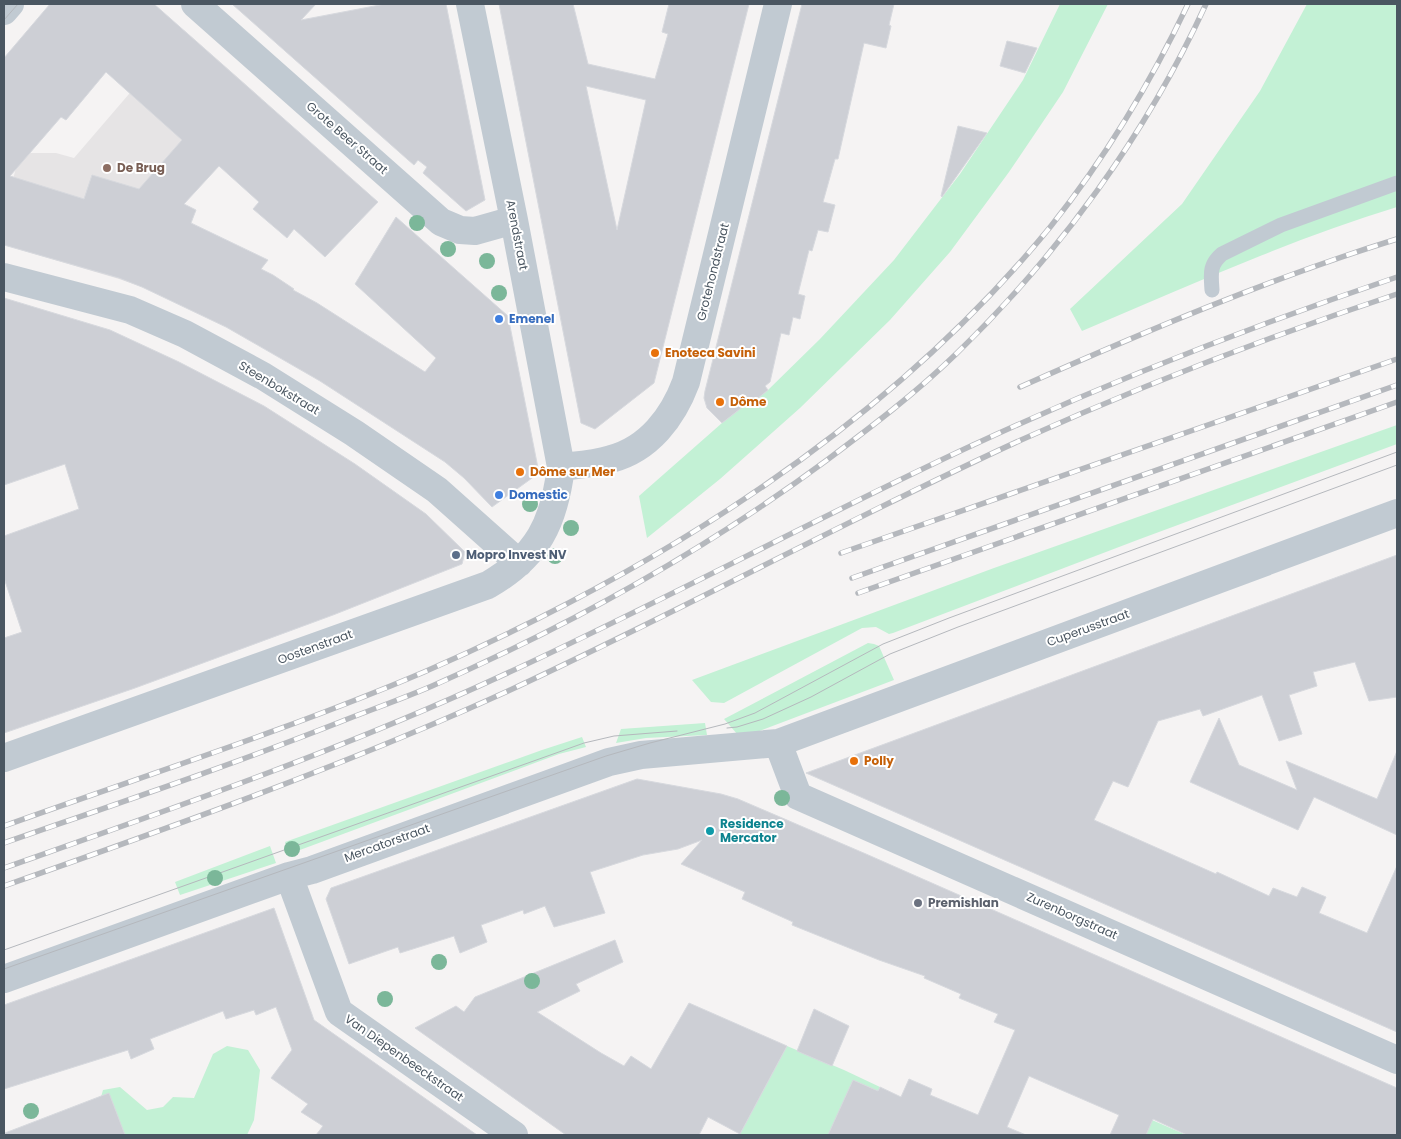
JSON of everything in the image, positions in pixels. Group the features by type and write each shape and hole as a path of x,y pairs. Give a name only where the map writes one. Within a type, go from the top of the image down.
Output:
{"street":[{"path":"4,11 10,4"},
{"name":"Grote Beer Straat","path":"195,4 441,222 460,230 475,231 514,220"},
{"name":"Arendstraat","path":"470,4 562,467"},
{"name":"Grotehondstraat","path":"562,467 622,456 657,432 676,407 686,382 778,4"},
{"name":"Steenbokstraat","path":"4,277 130,310 185,334 263,376 354,433 437,490 519,563"},
{"name":"Oostenstraat","path":"4,758 480,588 506,575 541,538 552,514 562,467"},
{"name":"Cuperusstraat","path":"778,743 1397,513"},
{"name":"Mercatorstraat","path":"4,979 609,762 641,754 778,743"},
{"name":"Zurenborgstraat","path":"778,743 798,796 1397,1060"},
{"name":"Van Diepenbeeckstraat","path":"289,876 339,1012 514,1135"}],"lane":[{"path":"1212,290 1210,271 1214,261 1222,254 1281,225 1397,183"}],"shaded area":[{"name":"De Brug","path":"184,30 261,98 190,178 142,287 4,245 4,213 20,153 56,153 74,158"}],"green space":[{"path":"1060,4 1108,4 1063,92 1009,172 950,252 890,320 800,408 720,479 647,538 639,496 722,423 768,390 820,339 894,260 960,174 1023,80"},
{"path":"1307,4 1397,4 1397,207 1277,249 1082,331 1070,309 1182,204 1260,91"},
{"path":"1397,425 1397,444 893,633 889,634 876,627 862,628 724,703 711,702 692,680 994,568"},
{"path":"868,643 879,646 894,680 757,732 738,735 724,719"},
{"path":"705,723 707,735 646,738 616,743 621,729"},
{"path":"582,737 586,747 559,754 289,854 285,842"},
{"path":"270,846 276,863 180,895 175,882"},
{"path":"227,1046 248,1050 260,1070 254,1120 247,1135 98,1135 97,1111 103,1090 120,1087 147,1110 163,1107 173,1097 194,1098 213,1054"},
{"path":"787,1046 880,1087 878,1091 855,1081 830,1133 836,1135 740,1134"},
{"path":"1152,1120 1184,1134 1184,1135 1146,1135"}],"building":[{"path":"50,4 154,4 378,202 325,257 294,229 287,238 253,209 259,202 219,166 184,204 196,210 191,223 268,260 261,269 425,372 436,358 355,284 396,217 508,316 539,473 492,507 464,478 445,462 320,381 226,327 119,278 4,245 4,58","holes":["106,72 182,140 139,189 92,175 84,199 10,176 61,117 66,120"]},
{"path":"232,4 316,4 301,20 385,4 446,4 485,200 466,211 423,173 427,167 418,160 414,165"},
{"path":"499,4 573,4 588,64 655,79 668,34 662,32 669,4 749,4 654,383 595,429 581,423","holes":["586,86 646,100 617,230"]},
{"path":"802,4 894,4 886,48 864,43 838,159 835,159 823,202 835,205 828,232 818,230 812,251 809,250 798,294 805,296 800,319 793,317 789,335 781,333 770,382 765,386 768,390 722,423 707,408 704,398 705,391"},
{"path":"1007,41 1037,48 1025,73 1000,66"},
{"path":"958,126 987,133 942,197 941,196"},
{"path":"4,298 110,330 179,362 264,406 355,464 426,514 465,552 462,564 333,615 135,688 4,733 4,638 22,632 4,578 4,536 79,509 65,464 4,485"},
{"path":"1397,555 1397,697 1369,701 1355,662 1313,672 1317,686 1289,695 1302,734 1279,741 1262,695 1203,716 1200,709 1158,721 1128,787 1113,781 1094,820 1269,896 1273,888 1297,897 1302,887 1326,897 1319,913 1367,933 1397,866 1397,1032 806,773"},
{"path":"1219,718 1239,765 1297,790 1286,761 1377,799 1397,751 1397,835 1314,797 1298,830 1190,782"},
{"path":"637,779 721,794 738,799 1397,1088 1397,1135 1187,1135 1153,1119 1146,1135 1110,1135 1119,1115 1029,1076 1007,1127 1026,1135 828,1135 853,1080 878,1091 880,1087 901,1097 909,1079 932,1089 930,1095 978,1115 1015,1030 994,1022 998,1014 959,998 961,994 924,978 925,976 879,960 792,925 793,922 742,899 745,892 681,864 702,840 678,849 643,855 590,872 605,913 554,927 545,906 524,914 523,910 481,925 487,942 460,953 454,936 400,953 398,947 349,964 326,899 331,888"},
{"path":"274,908 314,1020 477,1135 316,1135 323,1126 301,1112 308,1104 271,1078 292,1050 276,1007 256,1015 254,1010 226,1019 223,1011 150,1039 154,1049 131,1059 128,1050 4,1089 4,1005"},
{"path":"615,940 623,962 576,984 580,991 537,1012 624,1066 631,1056 651,1069 689,1003 787,1046 740,1134 708,1117 699,1135 566,1135 415,1028 456,1006 464,1012 475,997"},
{"path":"814,1009 849,1026 832,1066 797,1051"},
{"path":"109,1093 125,1135 5,1135 5,1133"}],"tram line":[{"path":"4,20 18,4"},
{"path":"4,969 606,756 725,724 755,713 883,644 1397,452"},
{"path":"727,728 763,719 811,697 890,654 958,627 1397,465"},
{"path":"4,950 584,743 614,736 677,731"}],"railway":[{"path":"4,826 321,714 424,672 511,632 598,587 683,539 764,485 843,428 918,365 987,298 1051,226 1090,174 1126,119 1159,62 1188,4"},
{"path":"4,843 256,754 398,700 484,663 586,612 636,584 733,525 780,493 860,435 925,382 994,316 1030,276 1065,234 1128,146 1182,53 1206,4"},
{"path":"1020,387 1207,307 1301,271 1397,239"},
{"path":"4,868 254,778 440,703 619,620 914,473 1025,421 1182,355 1397,277"},
{"path":"4,886 258,794 384,745 508,691 573,660 892,501 1021,440 1207,362 1397,294"},
{"path":"841,553 1397,359"},
{"path":"852,578 1397,385"},
{"path":"858,593 1397,402"}],"place":[{"name":"De Brug","path":"107,168"},
{"name":"Emenel","path":"499,319"},
{"name":"Enoteca Savini","path":"655,353"},
{"name":"Dôme","path":"720,402"},
{"name":"Dôme sur Mer","path":"520,472"},
{"name":"Domestic","path":"499,495"},
{"name":"Mopro Invest NV","path":"456,555"},
{"name":"Polly","path":"854,761"},
{"name":"Residence Mercator","path":"710,831"},
{"name":"Premishlan","path":"918,903"}]}
